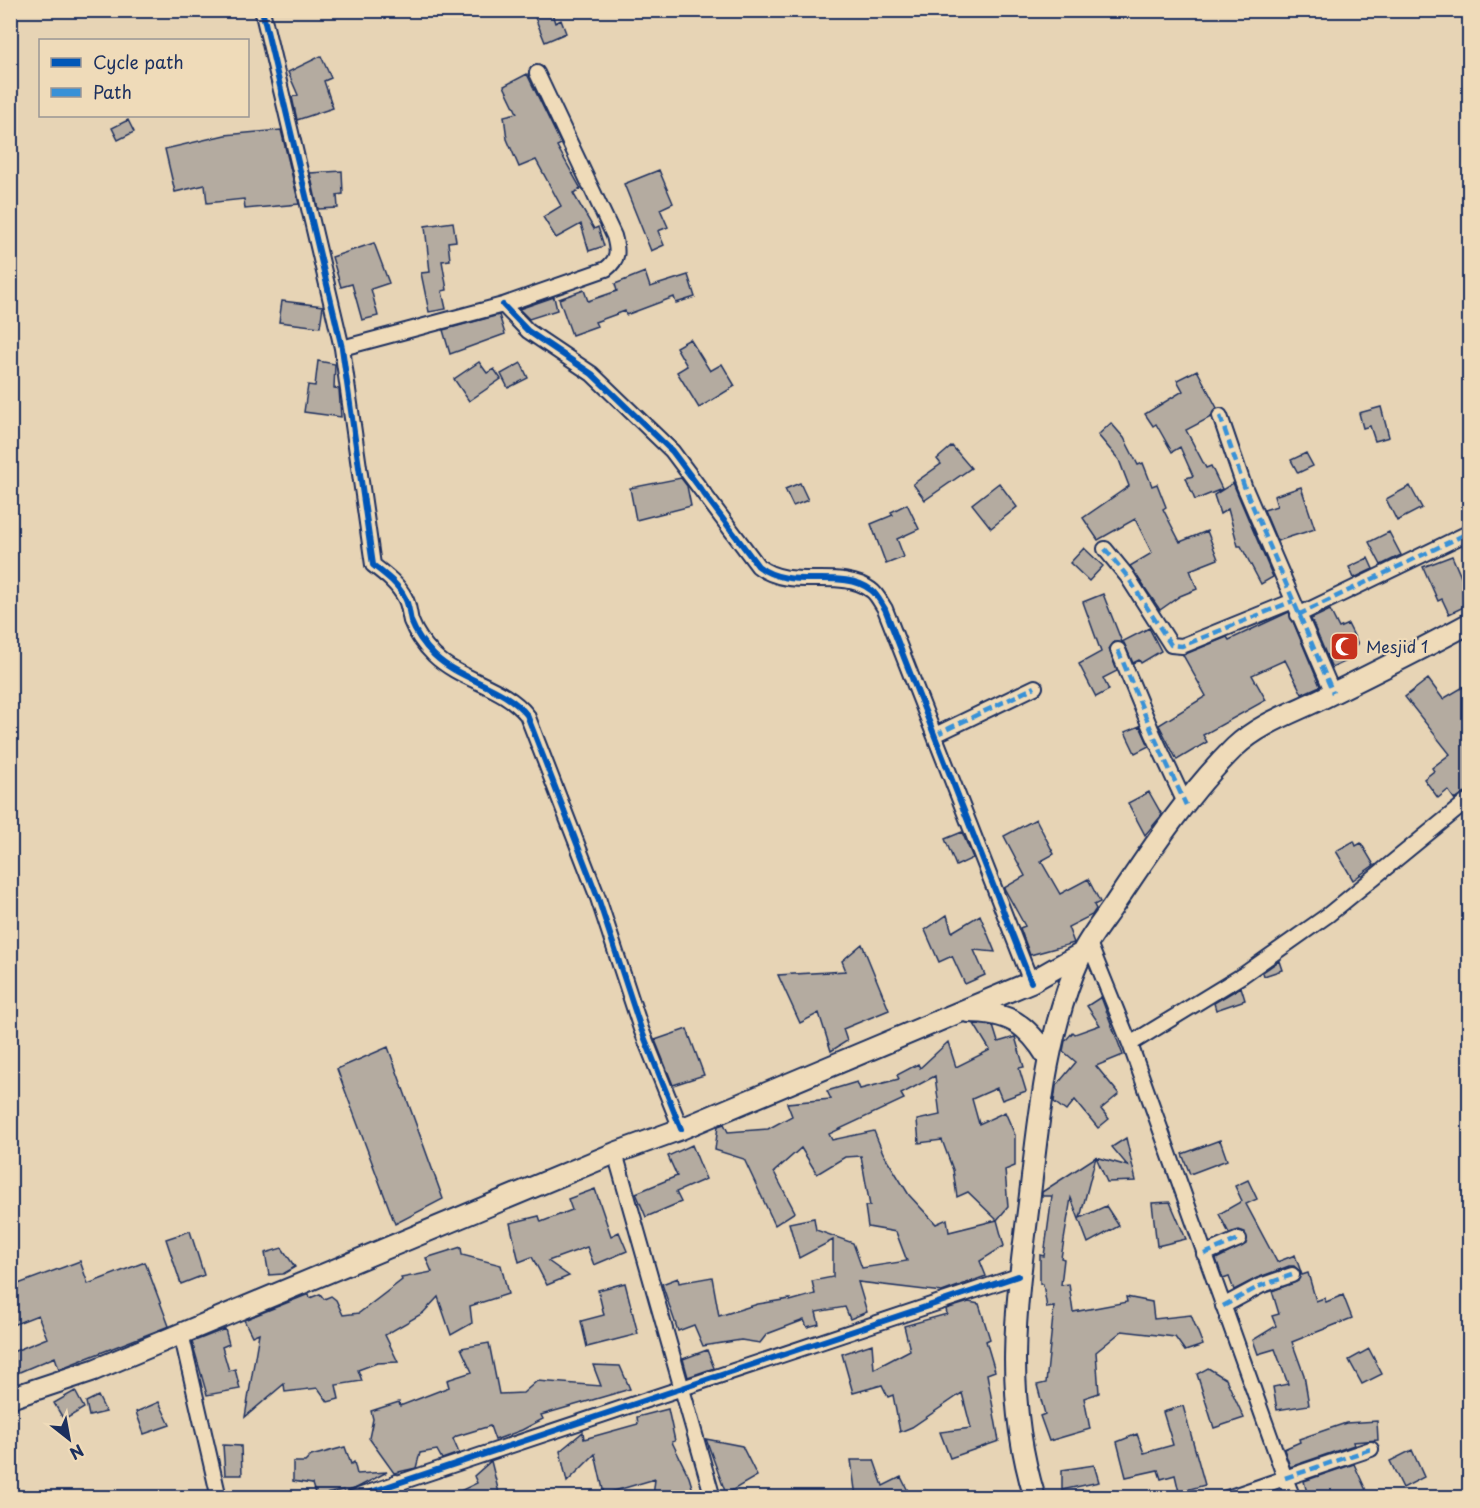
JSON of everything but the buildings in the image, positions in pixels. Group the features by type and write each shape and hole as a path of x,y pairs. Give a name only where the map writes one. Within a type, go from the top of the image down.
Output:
{"main road":[{"path":"1035,1497 1026,1470 1018,1422 1014,1327 1018,1276 1048,1058 1085,948 1140,867 1186,805 1237,745 1270,723 1470,623"},
{"path":"10,1398 94,1370 615,1153 681,1129 1031,982 1085,948"},
{"path":"960,1012 989,1012 1023,1025 1035,1037 1048,1058"}],"street":[{"path":"262,10 342,348 374,565 396,584 406,600 411,621 420,640 437,657 462,674 519,705 528,715 598,897 641,1029 681,1129"},
{"path":"342,348 503,305 606,269 614,262 619,252 614,236 584,168 537,73"},
{"path":"503,305 528,331 592,374 672,451 758,566 768,574 782,578 852,583 871,590 885,609 1031,982"},
{"path":"1220,416 1244,486 1333,693"},
{"path":"1298,615 1470,532"},
{"path":"1105,549 1127,576 1171,645 1182,646 1293,601"},
{"path":"1118,650 1152,734 1186,805"},
{"path":"936,735 1035,687"},
{"path":"1130,1044 1243,975 1328,915 1470,799"},
{"path":"1085,948 1130,1044 1293,1497"},
{"path":"615,1153 712,1497"},
{"path":"1204,1254 1239,1239"},
{"path":"1223,1306 1260,1286 1292,1275"},
{"path":"353,1497 1018,1276"},
{"path":"181,1333 219,1497"},
{"path":"1227,1497 1371,1449"},
{"path":"396,1482 400,1497"}],"marked path":[{"path":"1220,416 1244,486 1333,693"},
{"path":"1298,615 1470,532"},
{"path":"1105,549 1127,576 1171,645 1182,646 1293,601"},
{"path":"1118,650 1186,805"},
{"path":"935,735 1035,687"},
{"path":"1204,1254 1239,1239"},
{"path":"1223,1306 1260,1286 1292,1275"},
{"path":"1285,1478 1371,1449"},
{"path":"396,1482 400,1498"}],"cycle path":[{"path":"262,10 342,348 373,565 399,588 407,603 415,630 434,655 457,671 507,697 527,715 598,898 641,1029 681,1129"},
{"path":"503,305 528,331 592,374 672,451 758,566 771,574 785,577 845,580 859,583 877,596 885,609 1031,982"},
{"path":"353,1498 1018,1276"}],"place":[{"name":"Mesjid 1","path":"1345,646"}]}
